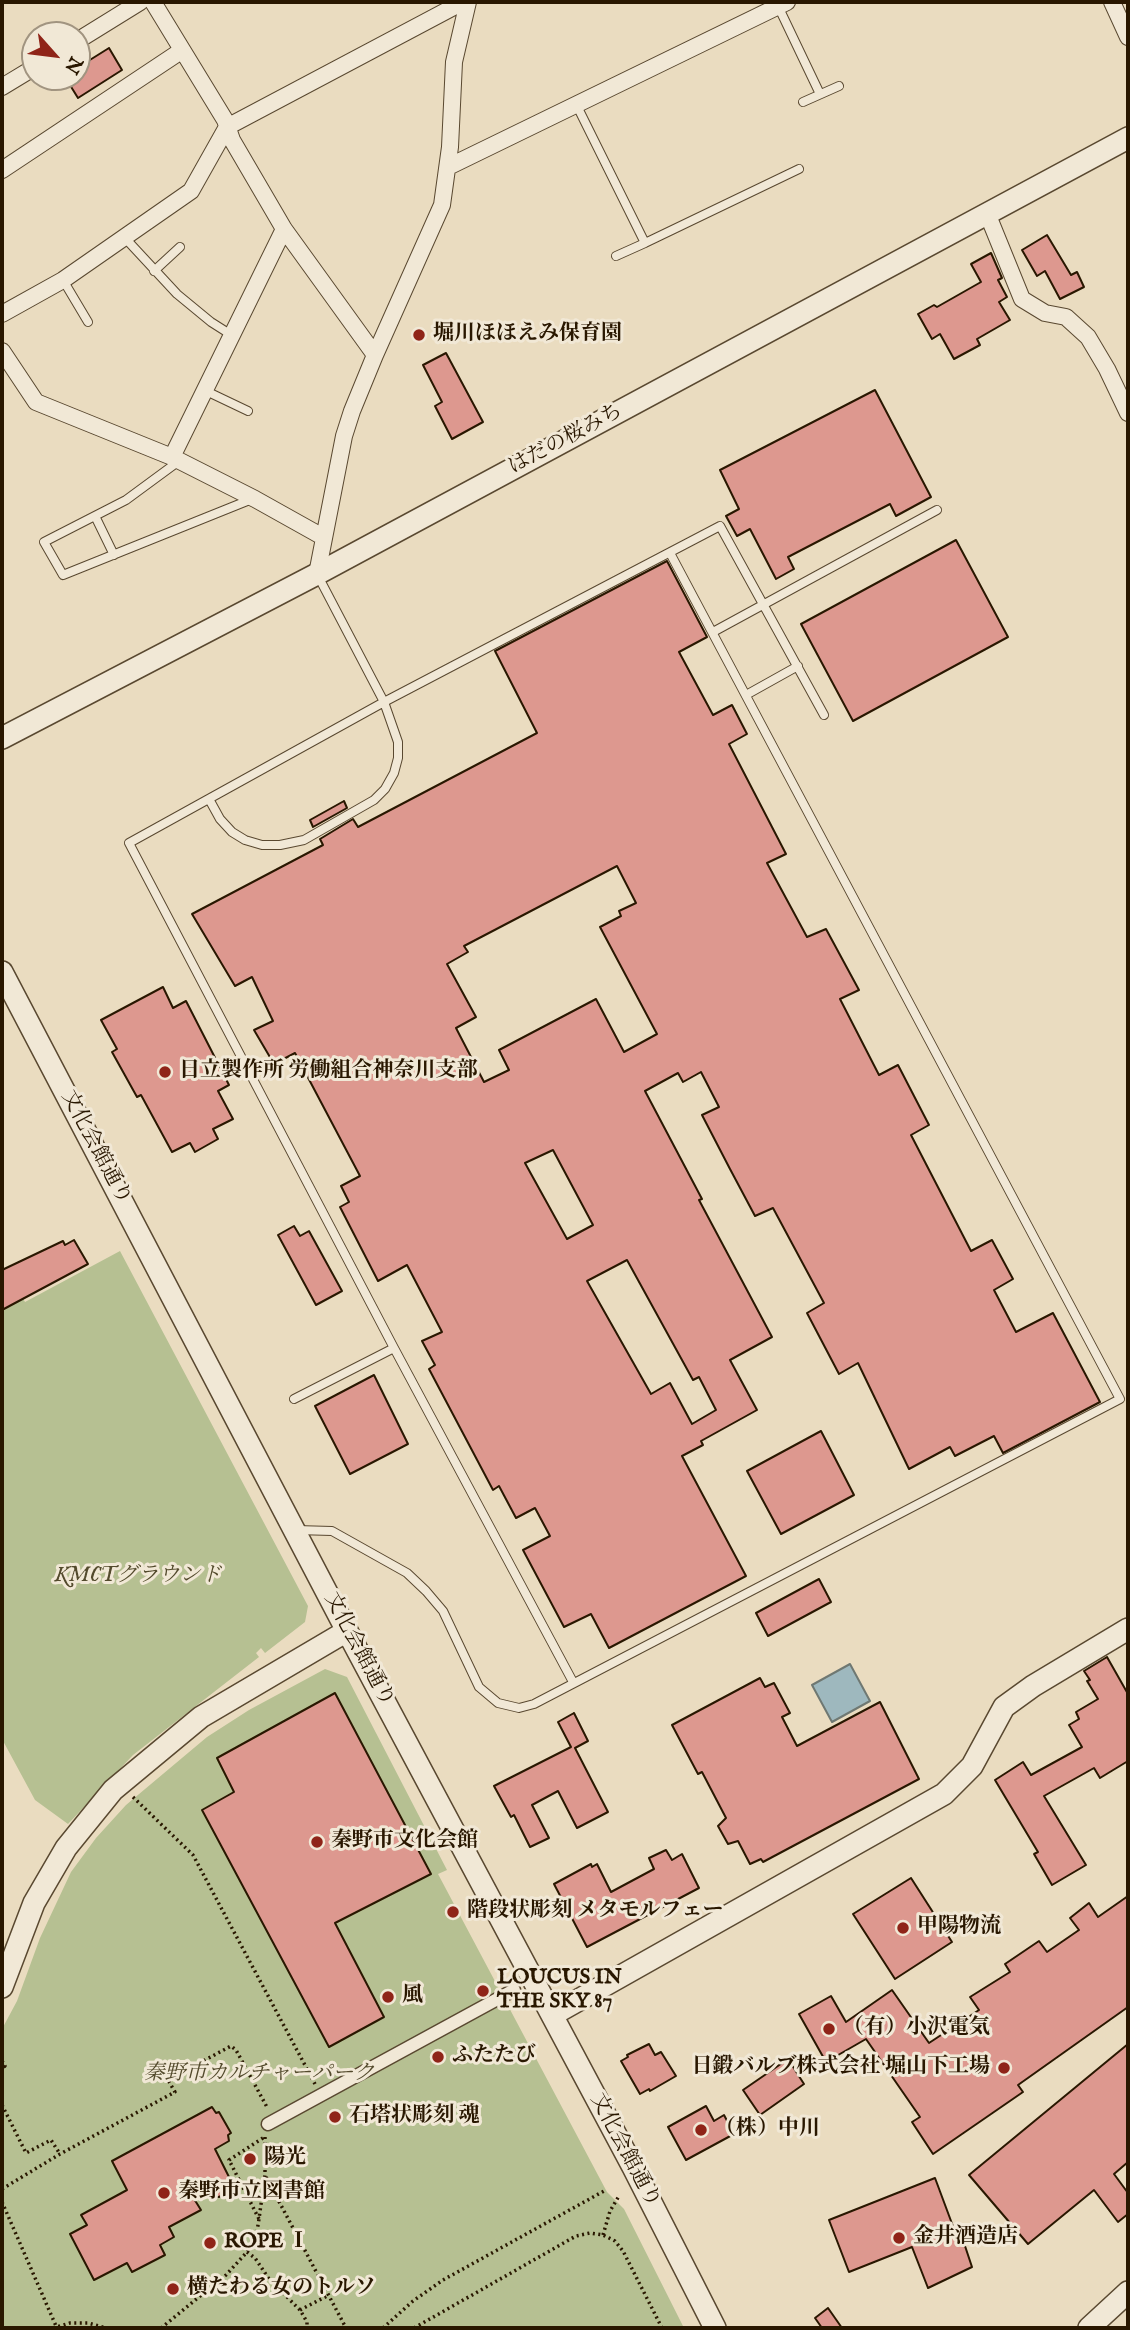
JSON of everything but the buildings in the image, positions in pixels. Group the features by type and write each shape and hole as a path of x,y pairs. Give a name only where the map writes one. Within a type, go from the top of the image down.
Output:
{"street":[{"path":"91,32 140,2"},
{"path":"153,2 284,229 374,355"},
{"path":"4,307 64,280 191,191 227,127 463,2"},
{"path":"317,574 344,436 374,355 442,205 448,167 454,62 468,2"},
{"path":"1112,2 1128,37"},
{"path":"448,167 780,3"},
{"path":"2,170 181,51"},
{"path":"2,87 21,75"},
{"name":"はだの桜みち","path":"2,738 317,574 1128,138"},
{"path":"987,213 1022,299 1045,313 1066,317 1088,337 1128,413"},
{"path":"175,459 284,229"},
{"path":"2,351 36,402 175,459 323,537"},
{"name":"文化会館通り","path":"2,972 715,2328"},
{"path":"552,2015 944,1794 972,1766 1004,1707 1033,1686 1128,1629"},
{"path":"2,1987 34,1903 66,1848 113,1790 201,1717 347,1631"},
{"path":"271,2122 514,1990"},
{"path":"1089,2328 1128,2292"}],"lane":[{"path":"780,3 820,94"},
{"path":"803,103 839,86"},
{"path":"576,106 645,243"},
{"path":"616,256 799,169"},
{"path":"125,238 154,271 211,322 233,336"},
{"path":"154,271 180,247"},
{"path":"64,280 88,322"},
{"path":"206,391 248,411"},
{"path":"175,459 125,500 44,542 63,575 255,499"},
{"path":"713,632 937,510"},
{"path":"95,516 114,555"},
{"path":"573,1682 129,843 384,702 720,526 824,715"},
{"path":"296,1531 332,1531 407,1573 443,1611 479,1687 498,1703 519,1708 1119,1399 670,553"},
{"path":"209,799 220,819 232,832 245,840 262,845 280,845 304,840 374,800 385,789 394,773 398,742 384,702 317,574"},
{"path":"746,695 798,666"},
{"path":"293,1399 394,1348"}],"path":[{"path":"132,1796 193,1855 320,2094"},
{"path":"2,2189 60,2154 175,2092 168,2080 231,2046 236,2050 271,2122"},
{"path":"2,2061 5,2066 2,2068"},
{"path":"2,2105 26,2153 51,2140 60,2154"},
{"path":"161,2328 226,2275 247,2252 256,2237 260,2218 265,2175 265,2137 229,2160 260,2218"},
{"path":"265,2175 346,2328"},
{"path":"383,2328 413,2301 443,2280 604,2191"},
{"path":"603,2235 610,2211 619,2196"},
{"path":"2,2202 54,2327 70,2323 88,2323 106,2328"},
{"path":"414,2328 576,2236 590,2233 615,2241 623,2250 662,2328"},
{"path":"247,2252 300,2311 307,2322 307,2328"},
{"path":"300,2311 329,2295"}],"green space":[{"name":"KMCTグラウンド","path":"120,1251 308,1606 305,1622 265,1653 261,1648 256,1653 259,1657 133,1755 68,1824 35,1800 2,1739 2,1276 11,1292 17,1288 25,1302"},
{"name":"秦野市カルチャーパーク","path":"325,1669 347,1677 447,1870 438,1874 607,2192 624,2209 684,2328 2,2328 2,2029 17,2001 40,1938 71,1872 96,1838 126,1805 207,1737 249,1710"}],"water":[{"path":"850,1664 870,1701 832,1722 812,1685"}],"place":[{"name":"堀川ほほえみ保育園","path":"419,335"},
{"name":"日立製作所 労働組合神奈川支部","path":"165,1072"},
{"name":"秦野市文化会館","path":"317,1842"},
{"name":"階段状彫刻 メタモルフェー","path":"453,1912"},
{"name":"甲陽物流","path":"903,1928"},
{"name":"LOUCUS IN THE SKY 87","path":"483,1991"},
{"name":"風","path":"388,1997"},
{"name":"（有）小沢電気","path":"829,2029"},
{"name":"ふたたび","path":"438,2057"},
{"name":"日鍛バルブ株式会社 堀山下工場","path":"1004,2068"},
{"name":"石塔状彫刻 魂","path":"335,2117"},
{"name":"（株）中川","path":"701,2130"},
{"name":"陽光","path":"250,2159"},
{"name":"秦野市立図書館","path":"164,2193"},
{"name":"金井酒造店","path":"899,2238"},
{"name":"ROPE Ｉ","path":"210,2243"},
{"name":"横たわる女のトルソ","path":"173,2289"}]}
